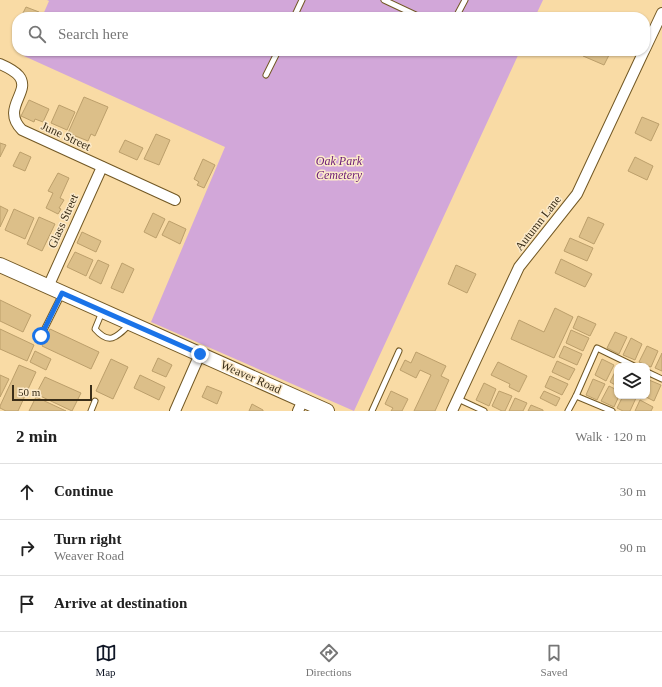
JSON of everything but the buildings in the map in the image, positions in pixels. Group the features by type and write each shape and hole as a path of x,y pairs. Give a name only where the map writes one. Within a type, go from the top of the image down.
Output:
{"street":[{"name":"Autumn Lane","path":"650,38 662,13"},
{"name":"Autumn Lane","path":"452,411 519,267 577,194 641,56"},
{"name":"June Street","path":"0,64 12,69 21,79 22,87 12,111 15,124 22,130 175,200"},
{"name":"Glass Street","path":"48,286 102,167"},
{"name":"Weaver Road","path":"0,266 200,354 301,406 327,411"},
{"path":"175,411 200,354"}],"lane":[{"path":"296,12 302,0"},
{"path":"384,0 409,12"},
{"path":"459,12 465,0"},
{"path":"266,75 276,56"},
{"path":"41,336 62,293"},
{"path":"102,311 95,329 102,336 112,338 118,336 130,324"},
{"path":"568,411 597,348 628,363"},
{"path":"372,411 399,350"},
{"path":"650,373 662,379"},
{"path":"576,396 612,411"},
{"path":"458,399 484,411"},
{"path":"91,411 95,401"}],"green space":[{"path":"47,0 543,0 537,12 44,12 49,1"},
{"name":"Oak Park Cemetery","path":"24,56 518,56 354,411 151,322 225,147"}],"route":[{"path":"41,336 62,293 200,354"}]}
